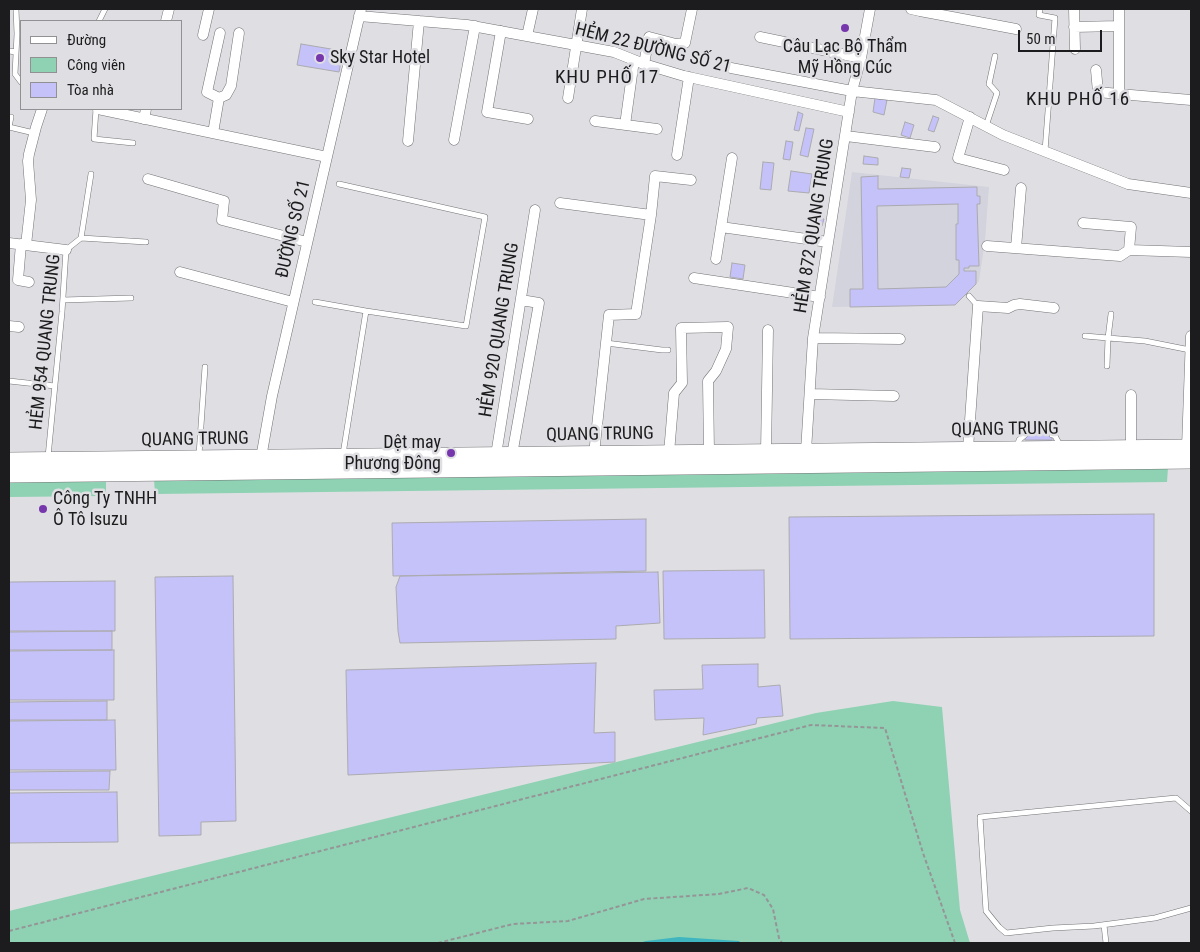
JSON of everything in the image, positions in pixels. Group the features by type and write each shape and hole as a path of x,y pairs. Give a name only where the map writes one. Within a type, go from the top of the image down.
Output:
{"main road":[{"name":"QUANG TRUNG","path":"9,475 130,466 199,458 260,465 342,457 512,454 1131,448 1189,454"},
{"name":"QUANG TRUNG","path":"9,460 47,460 130,466 1189,454"}],"street":[{"path":"202,36 208,9"},
{"path":"527,36 532,9"},
{"path":"568,98 582,9"},
{"path":"625,125 639,62 649,37 676,44 685,43 692,9"},
{"name":"HẺM 872 QUANG TRUNG","path":"806,451 813,338 852,91 862,58 870,9"},
{"path":"912,9 1016,29"},
{"path":"1074,9 1075,49"},
{"path":"1119,9 1119,94"},
{"name":"HẺM 22 ĐƯỜNG SỐ 21","path":"360,12 419,21 475,26 614,52 639,62 689,77 849,112"},
{"name":"ĐƯỜNG SỐ 21","path":"260,465 272,396 360,12"},
{"path":"408,141 419,21"},
{"path":"454,140 475,26"},
{"path":"1074,27 1119,26"},
{"path":"501,31 488,112 528,119"},
{"path":"220,33 207,92 219,98 226,95 231,86 239,33"},
{"path":"760,37 862,58"},
{"path":"731,68 852,91 936,100 1003,135 1128,184 1191,193"},
{"path":"1096,70 1098,92 1191,100"},
{"path":"677,155 689,77"},
{"path":"213,133 219,98"},
{"path":"29,282 18,280 31,200 28,161 42,110"},
{"path":"107,110 145,114 213,133 327,157"},
{"path":"970,117 958,158 1004,170"},
{"path":"595,121 657,129"},
{"path":"846,136 935,147"},
{"path":"716,259 732,158"},
{"path":"594,454 609,315 636,314 655,176 691,180"},
{"path":"148,179 224,201 222,220 308,242"},
{"path":"1016,248 1022,188"},
{"path":"560,203 651,215"},
{"name":"HẺM 920 QUANG TRUNG","path":"496,455 535,210"},
{"path":"1083,223 1131,227 1129,250"},
{"path":"722,227 828,242"},
{"path":"9,243 66,250"},
{"path":"987,246 1120,256 1129,250 1191,252"},
{"path":"180,272 294,302"},
{"path":"694,278 820,297"},
{"path":"512,454 539,303 521,300"},
{"path":"968,449 978,306 1008,308 1020,304 1054,308"},
{"path":"669,453 674,393 682,382 682,328 728,327 726,349 716,371 708,381 709,452"},
{"path":"766,452 768,330"},
{"path":"1189,454 1191,336"},
{"path":"813,338 900,339"},
{"path":"810,394 894,396"},
{"path":"1131,395 1131,448"}],"lane":[{"path":"12,74 16,52 16,9"},
{"path":"1040,9 1039,15 1055,18 1045,151"},
{"path":"9,51 16,52"},
{"path":"986,126 997,93 989,84 995,56"},
{"path":"97,110 94,139 133,143"},
{"path":"10,117 9,127 34,133"},
{"name":"HẺM 954 QUANG TRUNG","path":"47,460 63,300 66,250 81,238 91,174"},
{"path":"315,302 366,312 466,326 485,217 339,184"},
{"path":"81,238 146,242"},
{"path":"970,296 978,306"},
{"path":"63,300 131,298"},
{"path":"342,457 366,312"},
{"path":"1107,366 1111,314"},
{"path":"1085,336 1145,341 1190,350"},
{"path":"606,343 668,350"},
{"path":"199,458 205,367"},
{"path":"9,381 55,386"},
{"path":"1017,449 1019,440 1025,435"},
{"path":"1052,435 1055,436 1061,448"},
{"path":"1191,811 1176,798 980,817 986,911 998,927 1006,933 1104,925 1155,918 1191,908"},
{"path":"1104,925 1106,943"}],"path":[{"path":"9,931 811,726 885,728 923,853 955,943"},
{"path":"438,943 513,924 568,922 644,899 719,894 748,888 764,895 773,909 779,938 782,943"}],"shaded area":[{"path":"852,172 989,187 985,241 979,281 955,305 832,307"}],"green space":[{"path":"1168,468 1167,482 155,494 154,479"},
{"path":"106,480 106,496 9,497 9,482"},
{"path":"893,701 942,707 960,910 970,943 9,943 9,911 816,713"}],"water":[{"path":"679,937 739,941 741,943 639,943"}],"building":[{"name":"Sky Star Hotel","path":"301,44 343,51 339,72 297,65"},
{"path":"875,98 887,100 884,115 873,112"},
{"path":"798,112 803,114 799,131 794,130"},
{"path":"933,116 939,118 934,132 928,130"},
{"path":"905,122 914,125 910,138 901,135"},
{"path":"806,128 814,129 808,157 800,155"},
{"path":"786,141 793,142 790,160 783,159"},
{"path":"864,156 878,158 878,165 863,164"},
{"path":"763,162 774,163 771,190 760,189"},
{"path":"902,168 911,169 909,178 900,177"},
{"path":"791,171 812,174 809,193 788,191"},
{"path":"878,176 878,189 977,187 977,196 980,196 980,204 977,204 979,266 964,268 964,271 976,271 976,284 955,305 850,307 850,289 863,289 861,177","holes":["958,204 958,224 956,224 956,260 959,260 959,274 946,287 878,289 877,206"]},
{"path":"814,218 824,219 822,226 813,224"},
{"path":"732,263 745,265 743,279 730,277"},
{"path":"1025,428 1052,428 1052,440 1025,440"},
{"path":"1154,514 1154,636 790,639 789,517"},
{"path":"646,519 646,571 393,576 392,523"},
{"path":"764,570 765,638 664,639 663,571"},
{"path":"658,572 660,623 616,626 616,639 400,643 396,587 400,576"},
{"path":"233,576 236,821 201,822 201,835 159,836 155,577"},
{"path":"115,581 115,631 9,631 9,582"},
{"path":"112,631 112,650 9,650 9,632"},
{"path":"114,650 114,700 9,700 9,651"},
{"path":"596,663 594,733 615,732 615,762 348,775 346,670"},
{"path":"758,664 758,687 780,685 783,716 757,718 756,724 703,735 704,718 655,720 654,690 703,689 702,665"},
{"path":"107,701 107,720 9,720 9,702"},
{"path":"115,720 116,770 9,770 9,721"},
{"path":"110,771 109,790 9,790 9,772"},
{"path":"117,792 118,842 9,843 9,793"}],"place":[{"name":"Câu Lạc Bộ Thẩm Mỹ Hồng Cúc","path":"845,28"},
{"name":"Sky Star Hotel","path":"320,58"},
{"name":"Dệt may Phương Đông","path":"451,453"},
{"name":"Công Ty TNHH Ô Tô Isuzu","path":"43,509"}],"district":[{"name":"KHU PHỐ 17","path":"607,78"},
{"name":"KHU PHỐ 16","path":"1078,100"}]}
